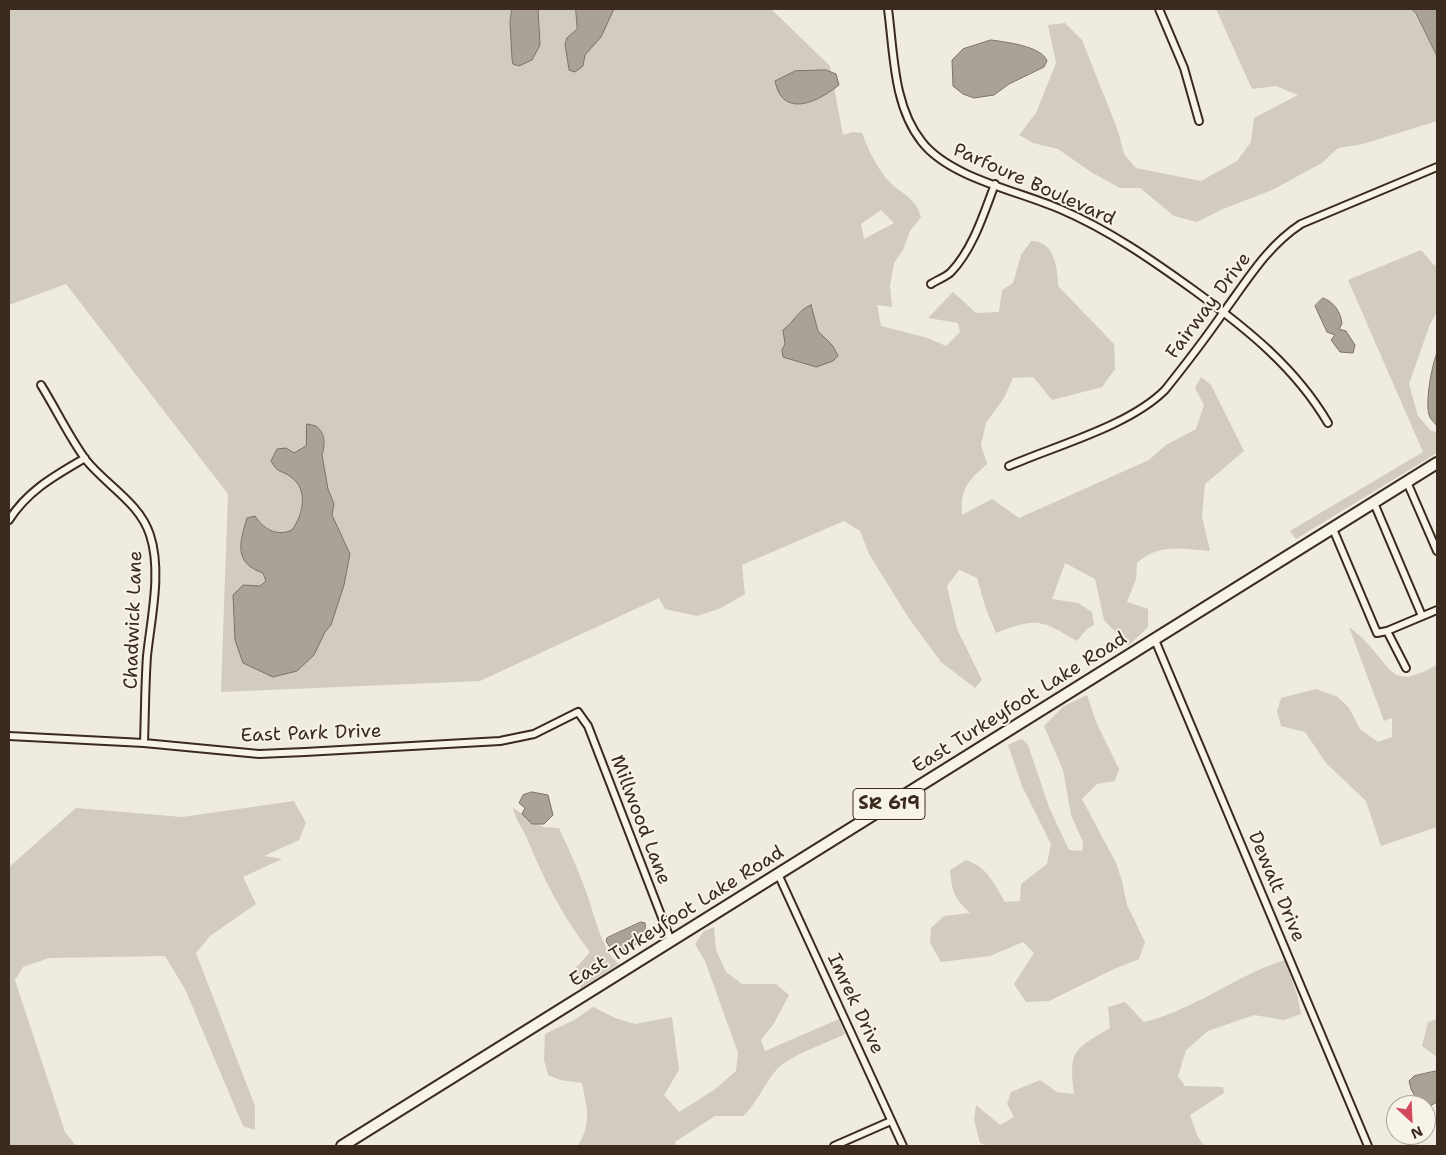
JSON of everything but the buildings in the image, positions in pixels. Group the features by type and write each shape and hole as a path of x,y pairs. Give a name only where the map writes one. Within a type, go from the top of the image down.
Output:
{"main road":[{"name":"East Turkeyfoot Lake Road","path":"342,1146 1437,463"}],"street":[{"name":"Parfoure Boulevard","path":"888,9 899,90 904,110 914,132 927,149 956,170 1059,208 1107,232 1168,271 1255,336 1287,368 1308,393 1328,423"},
{"path":"1159,9 1184,68 1199,121"},
{"name":"Fairway Drive","path":"1009,466 1144,409 1165,390 1224,313 1258,264 1289,232 1301,224 1437,167"},
{"path":"931,284 950,272 960,259 977,229 995,184"},
{"name":"Chadwick Lane","path":"41,385 85,458 100,476 131,504 150,533 154,553 144,743"},
{"path":"9,520 17,507 44,482 85,458"},
{"path":"1407,482 1437,551"},
{"path":"1374,503 1422,616"},
{"path":"1332,529 1377,633 1387,631 1437,610"},
{"path":"1387,631 1406,668"},
{"name":"Dewalt Drive","path":"1155,640 1368,1146"},
{"name":"East Park Drive","path":"9,736 144,743 259,754 500,741 534,734 578,712"},
{"name":"Millwood Lane","path":"578,712 588,726 671,941"},
{"name":"Imrek Drive","path":"778,874 903,1146"},
{"path":"834,1146 891,1121"}],"shaded area":[{"path":"9,9 771,9 830,66 843,135 853,132 862,133 882,173 911,199 921,217 910,231 903,250 894,263 890,286 892,307 877,305 881,326 928,338 946,346 960,332 958,323 928,318 953,292 976,313 999,312 1002,290 1013,283 1021,255 1031,241 1039,242 1050,250 1056,264 1058,286 1114,344 1115,369 1102,387 1052,400 1033,377 1013,378 1004,398 986,423 981,445 987,464 970,480 964,491 962,515 992,499 1019,518 1149,460 1166,445 1196,429 1204,405 1195,388 1201,377 1211,385 1244,451 1205,484 1202,517 1210,551 1162,550 1154,552 1137,563 1136,579 1127,602 1148,609 1148,627 1128,646 1104,620 1095,579 1065,563 1052,599 1078,603 1092,612 1094,625 1087,629 1077,641 1055,629 1038,623 1021,625 996,633 986,609 977,578 959,570 947,586 957,629 982,680 975,688 941,662 908,617 869,554 860,531 844,521 742,565 745,594 721,608 697,616 665,609 659,598 480,681 221,692 228,494 66,284 9,305","holes":["881,210 894,223 864,239 861,224"]},
{"path":"512,9 538,9 540,45 532,60 519,66 513,64 512,59 510,22"},
{"path":"576,9 614,9 601,37 585,55 583,66 575,72 569,70 565,44 567,38 577,29"},
{"path":"1216,9 1412,9 1437,56 1437,121 1363,144 1338,148 1322,163 1272,190 1223,209 1197,222 1174,216 1140,188 1120,188 1091,172 1058,149 1033,143 1019,135 1036,113 1056,63 1048,25 1065,23 1082,40 1118,131 1124,154 1136,168 1201,181 1237,161 1251,142 1254,118 1298,95 1276,86 1252,89"},
{"path":"1412,9 1437,9 1437,56 1416,14"},
{"path":"991,40 1031,48 1044,56 1047,61 1044,67 1009,84 994,95 974,98 963,94 953,86 952,60 963,49"},
{"path":"826,70 836,74 839,85 822,97 802,104 793,104 779,93 775,81 795,71"},
{"path":"1421,250 1434,265 1437,265 1437,312 1430,324 1409,384 1418,416 1431,431 1437,432 1437,453 1296,539 1290,531 1423,452 1348,280"},
{"path":"1323,298 1334,305 1338,312 1342,324 1339,329 1346,331 1355,345 1353,353 1340,352 1331,340 1335,335 1327,332 1315,306"},
{"path":"811,305 818,331 833,346 838,356 833,361 816,367 783,357 782,350 785,344 783,330 803,310"},
{"path":"1437,353 1437,426 1428,412 1428,395"},
{"path":"307,424 316,426 322,432 324,443 322,455 328,489 334,504 332,515 350,554 344,585 331,625 325,632 314,655 297,671 273,677 243,663 235,640 233,595 243,585 260,586 266,581 263,573 247,564 241,552 242,536 247,518 255,516 266,528 281,533 292,530 296,524 302,503 300,489 297,482 278,470 271,461 277,449 286,448 294,453 306,446"},
{"path":"1349,627 1396,674 1411,676 1437,665 1437,827 1381,846 1366,801 1326,763 1305,732 1281,726 1277,711 1281,698 1316,689 1338,697 1349,708 1360,729 1378,742 1392,737 1392,718 1384,721"},
{"path":"1087,695 1097,724 1119,769 1115,781 1097,784 1082,799 1116,863 1127,905 1145,942 1139,959 1114,969 1049,1001 1026,1002 1014,984 1034,953 1023,942 990,956 941,962 930,943 931,928 944,916 970,913 960,903 955,894 950,870 966,860 985,871 1005,902 1020,901 1021,884 1047,864 1051,844 1022,786 1008,745 1022,739 1028,745 1049,807 1069,850 1082,851 1083,842 1071,815 1063,770 1044,726 1064,706"},
{"path":"532,792 548,795 553,815 544,824 532,824 522,814 525,808 519,803 523,795"},
{"path":"294,801 306,823 299,840 264,856 282,859 243,877 256,904 210,936 196,953 255,1106 255,1130 243,1126 185,989 165,956 49,958 23,967 15,980 65,1132 76,1146 9,1146 9,867 76,808 182,817"},
{"path":"513,808 543,827 559,828 581,879 602,939 613,958 619,964 581,988 573,971 590,952 554,896"},
{"path":"641,922 645,923 645,929 644,935 640,940 626,950 614,954 606,941 607,938"},
{"path":"714,927 716,950 726,972 742,984 776,984 789,995 773,1025 761,1040 765,1051 839,1019 845,1034 783,1064 777,1069 743,1116 715,1116 675,1142 676,1146 578,1146 587,1122 587,1108 582,1083 560,1080 548,1075 544,1060 545,1034 576,1019 593,1007 615,1018 635,1024 672,1017 679,1070 664,1095 679,1112 714,1090 736,1071 738,1053 705,961 695,944 704,931"},
{"path":"1285,960 1297,995 1301,1014 1284,1020 1254,1015 1208,1031 1186,1050 1178,1076 1185,1086 1223,1087 1224,1093 1190,1115 1197,1135 1204,1146 989,1146 980,1143 974,1120 976,1105 1000,1125 1014,1117 1007,1104 1011,1092 1040,1080 1057,1092 1074,1094 1073,1060 1081,1047 1110,1028 1108,1007 1125,1002 1144,1022 1163,1017 1249,974"},
{"path":"1437,1019 1437,1057 1422,1046 1428,1022"},
{"path":"1437,1071 1437,1102 1436,1095 1414,1095 1409,1081 1414,1076"}]}
